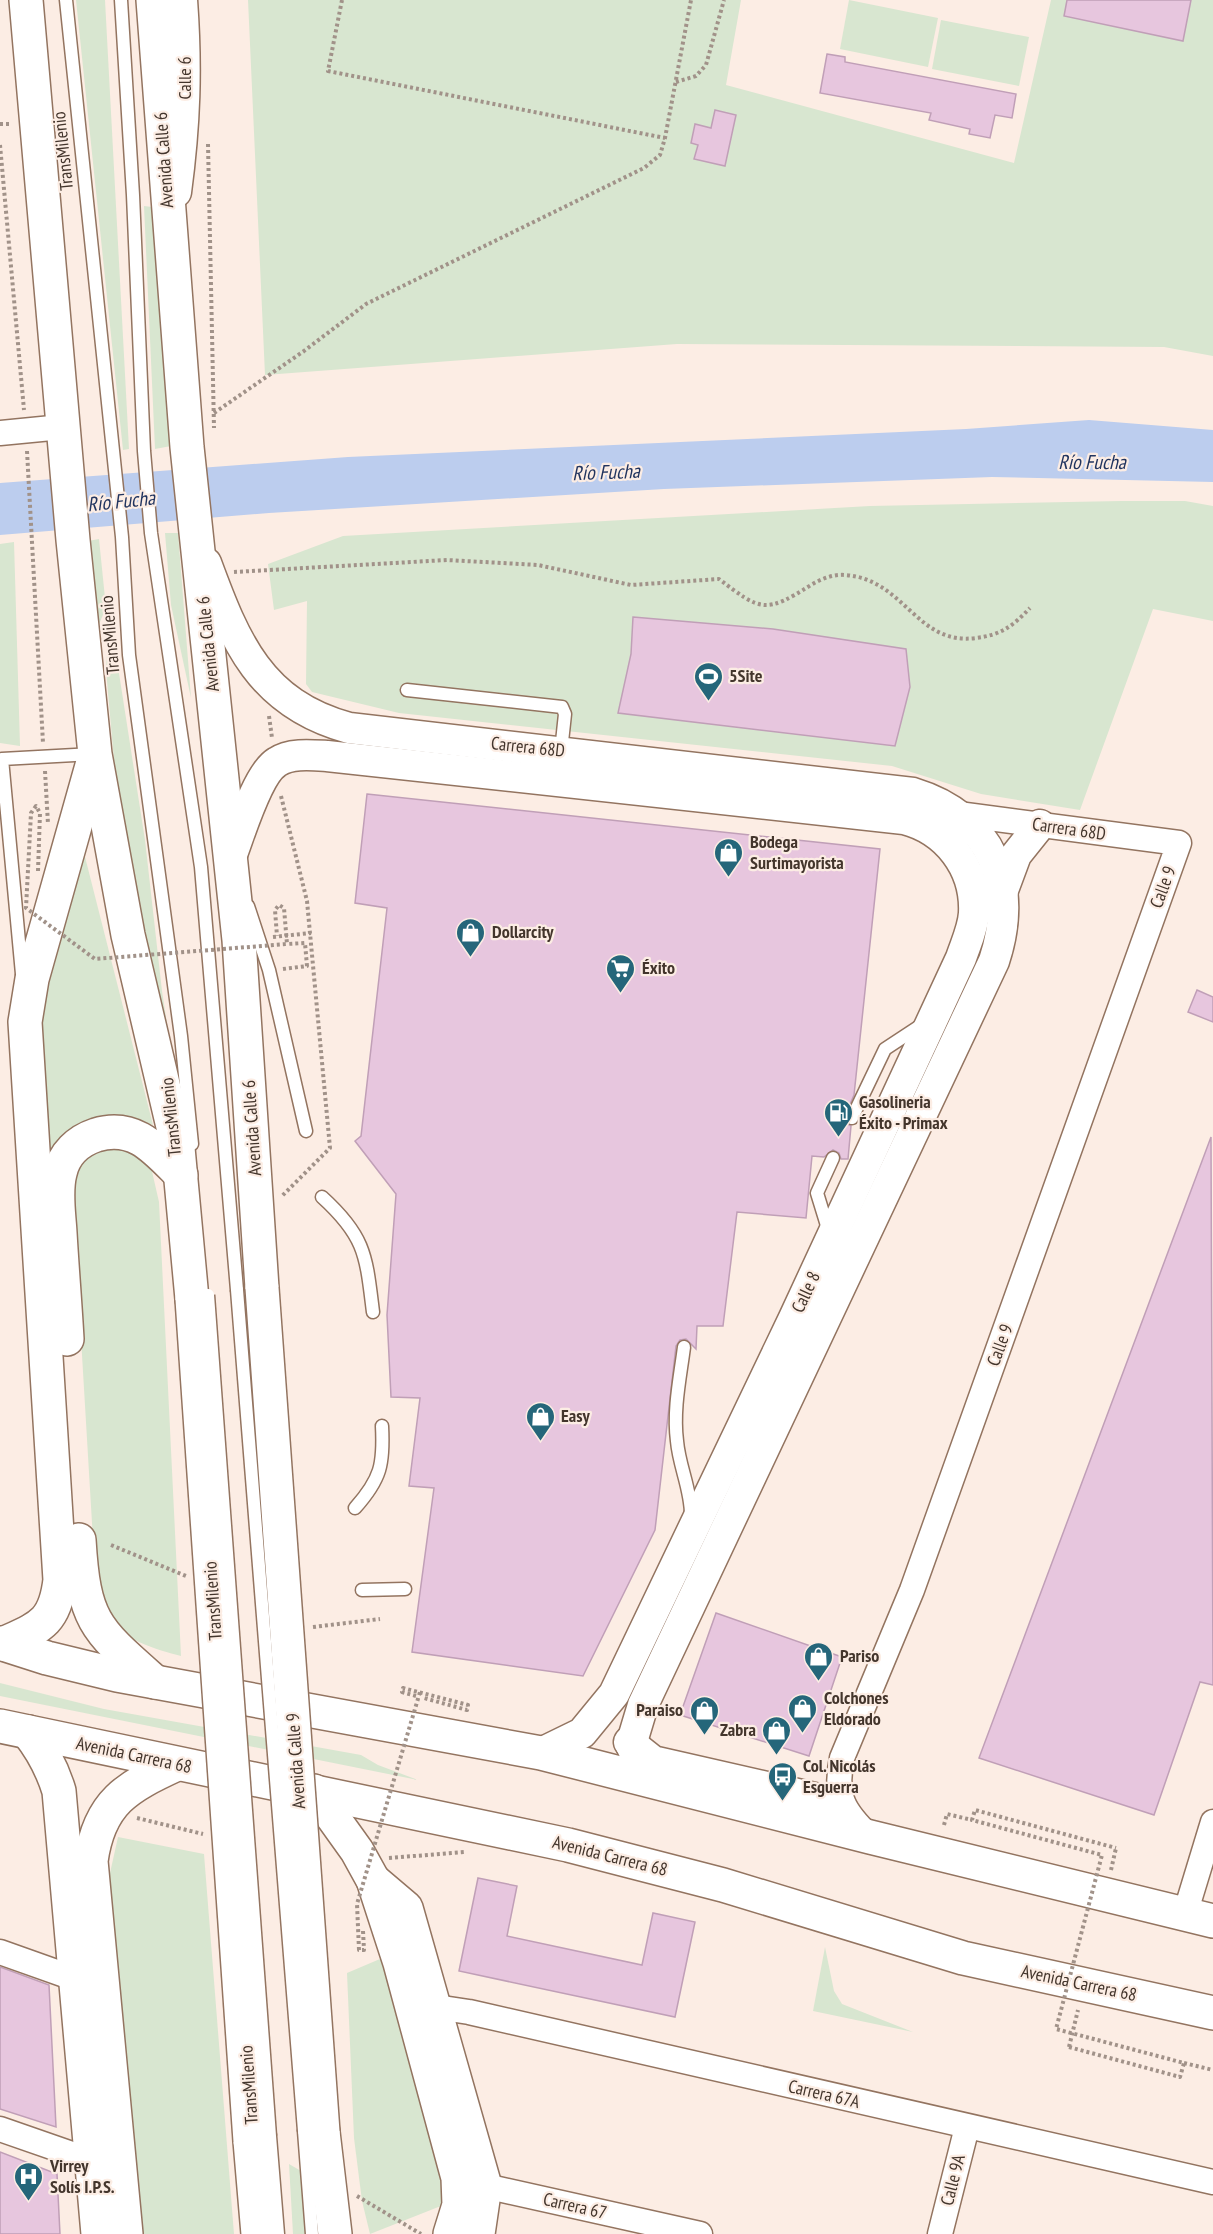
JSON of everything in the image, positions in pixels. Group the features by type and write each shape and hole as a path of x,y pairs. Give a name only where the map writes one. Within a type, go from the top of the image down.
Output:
{"main road":[{"path":"26,0 64,442 95,754 128,935 171,1112 187,1164 202,1292 260,2138 258,2234"},
{"name":"Avenida Calle 6","path":"153,0 170,240 201,440 196,538 243,983 249,1289"},
{"path":"2,1643 38,1629 48,1620 56,1606 60,1580 25,1051 26,1011 50,870 95,754"},
{"path":"155,1682 100,1631 90,1612 83,1588 58,1191 65,1160 75,1146 89,1137 105,1132 120,1131 135,1135 187,1164"},
{"name":"Avenida Calle 9","path":"249,1289 314,2132 327,2166 335,2234"},
{"path":"2,1643 59,1661 155,1682 541,1754 647,1779 870,1838 1199,1917"},
{"path":"14,1729 41,1748 52,1768 59,1791 98,2234"},
{"name":"Avenida Carrera 68","path":"14,1729 568,1845 723,1885 963,1958 1213,2013"},
{"path":"126,2234 91,1861 98,1830 112,1804 131,1787 177,1764"},
{"path":"314,1791 357,1851 373,1880 400,1963 458,2178 459,2205 450,2234"},
{"path":"373,1880 406,1908 436,2007 485,2186 478,2234"},
{"path":"327,2166 356,2234"}],"street":[{"name":"Calle 6","path":"169,0 172,81 170,240"},
{"name":"Calle 6","path":"170,240 185,113 186,51 182,0"},
{"path":"0,433 26,431 64,442"},
{"name":"Carrera 68D","path":"196,538 235,638 270,686 308,714 349,728 912,793 928,798 958,814"},
{"name":"Carrera 68D","path":"231,857 270,767 282,759 310,755 914,821 958,814 1179,843"},
{"name":"Calle 8","path":"631,1745 643,1705 994,961 1002,935 1005,913 1003,890 996,866 982,841 958,814"},
{"name":"Calle 8","path":"541,1754 582,1733 614,1694 831,1239 934,1016 970,932 974,896 969,875 957,853 946,841 914,821"},
{"path":"1003,890 1016,855 1040,825"},
{"name":"Calle 9","path":"870,1838 848,1814 840,1797 838,1777 842,1758 912,1590 1179,843"},
{"path":"614,1694 619,1722 647,1779"},
{"path":"631,1745 653,1761 816,1798 825,1805 825,1813 821,1818 810,1821"},
{"path":"1199,1917 1213,1822"},
{"path":"0,1952 76,1979"},
{"name":"Carrera 67A","path":"436,2007 469,2012 1213,2182"},
{"name":"Calle 9A","path":"940,2234 967,2127"},
{"path":"0,2129 92,2161"},
{"name":"Carrera 67","path":"485,2186 700,2234"}],"lane":[{"name":"TransMilenio","path":"66,0 122,537 129,656 181,1036 187,1164"},
{"path":"121,0 134,206 144,451 151,533 201,867 249,1289"},
{"path":"407,690 562,707 565,714 561,751"},
{"path":"26,1011 2,759 95,754"},
{"path":"231,857 269,970 306,1131"},
{"path":"852,1118 885,1049 934,1016"},
{"path":"831,1239 817,1193 833,1158"},
{"path":"322,1197 345,1218 363,1249 373,1312"},
{"path":"684,1347 675,1415 677,1443 691,1503 689,1539"},
{"path":"355,1508 377,1481 382,1463 382,1426"},
{"path":"362,1590 405,1590"},
{"path":"312,2234 314,2132"},
{"name":"TransMilenio","path":"260,2138 278,2234"}],"path":[{"path":"342,0 328,71 665,138"},
{"path":"214,414 366,304 644,168 660,155 692,0"},
{"path":"676,82 696,76 706,65 724,0"},
{"path":"201,440 214,414 208,139"},
{"path":"0,145 26,431 48,836"},
{"path":"231,573 447,560 538,566 631,585 719,579 744,598 766,606 787,602 822,578 844,574 876,582 891,592 924,624 942,634 965,639 995,635 1013,626 1030,608"},
{"path":"278,786 307,901 330,1148 307,1171"},
{"path":"13,871 50,870 40,813 36,806 31,813 26,908 94,959 305,943 307,966 269,970"},
{"path":"287,944 284,908 279,904 275,908 277,936 294,935"},
{"path":"363,1931 364,1950 359,1950 357,1904 418,1694 468,1706 467,1710 424,1698"},
{"path":"972,1820 975,1810 1116,1848 1111,1870"},
{"path":"944,1825 947,1814 1101,1855 1056,2029 1213,2070"},
{"path":"1078,2008 1069,2047 1180,2077 1184,2063"},
{"path":"353,2193 421,2234"}],"green space":[{"path":"76,0 105,0 129,449 123,450"},
{"path":"248,0 741,0 726,85 1014,163 1051,0 1213,0 1213,356 1164,347 677,344 265,375"},
{"path":"849,0 938,18 928,67 840,49"},
{"path":"941,20 1029,37 1019,86 932,69"},
{"path":"144,206 152,207 171,446 155,449"},
{"path":"1185,501 1213,506 1213,621 1153,609 1080,810 981,794 892,766 399,713 312,692 306,684 307,601 274,610 268,564 343,536 870,506"},
{"path":"165,533 178,533 191,698 171,605"},
{"path":"99,539 106,608 96,631 88,541"},
{"path":"14,542 20,746 0,743 0,544"},
{"path":"113,651 116,654 145,840 162,991 180,1109 122,850 106,670 107,655"},
{"path":"82,845 153,1125 124,1116 102,1118 45,1169 39,1015 50,969 66,922"},
{"path":"125,1144 151,1167 159,1202 181,1656 151,1647 121,1632 106,1617 96,1590 72,1187 75,1175 84,1159 96,1151"},
{"path":"0,1683 104,1709 361,1755 378,1765 418,1780 0,1696"},
{"path":"118,1837 204,1854 234,2234 138,2234 112,1940 110,1873"},
{"path":"825,1947 834,1991 842,2004 913,2032 813,2011"},
{"path":"387,1956 451,2202 370,2234 362,2201 354,2138 347,1973"},
{"path":"289,2164 301,2171 306,2234 293,2234"}],"water":[{"name":"Río Fucha","path":"1089,420 1213,430 1213,482 992,477 664,489 269,513 0,535 0,483 348,457 966,429"}],"building":[{"path":"1067,0 1191,0 1183,41 1064,16"},
{"path":"827,54 845,57 845,62 1016,94 1012,118 995,115 990,138 969,134 970,129 929,120 931,113 820,93"},
{"path":"715,110 736,115 725,166 694,159 698,145 691,143 695,124 711,128"},
{"path":"633,617 773,629 906,649 910,687 895,746 618,713 631,654"},
{"path":"367,794 880,849 854,1095 844,1118 851,1126 848,1159 841,1159 839,1153 833,1150 824,1157 812,1156 806,1218 737,1212 723,1326 697,1326 696,1349 686,1339 680,1340 676,1346 655,1530 583,1676 412,1652 434,1488 409,1486 420,1398 391,1397 387,1315 396,1194 355,1141 361,1136 387,908 355,903"},
{"path":"1197,990 1213,997 1213,1022 1188,1012"},
{"path":"1211,1137 1213,1685 1200,1682 1154,1815 979,1758"},
{"path":"716,1613 842,1657 809,1756 680,1715"},
{"path":"478,1878 517,1886 507,1936 642,1965 653,1913 695,1922 675,2017 459,1971"},
{"path":"0,1967 49,1985 56,2127 0,2109"},
{"name":"Virrey Solís I.P.S.","path":"0,2152 57,2174 60,2234 0,2234"}],"place":[{"name":"5Site","path":"708,702"},
{"name":"Bodega Surtimayorista","path":"729,878"},
{"name":"Dollarcity","path":"471,958"},
{"name":"Éxito","path":"621,994"},
{"name":"Gasolineria Éxito - Primax","path":"838,1138"},
{"name":"Easy","path":"540,1442"},
{"name":"Pariso","path":"819,1682"},
{"name":"Colchones Eldorado","path":"803,1734"},
{"name":"Paraiso","path":"704,1736"},
{"name":"Zabra","path":"777,1756"},
{"name":"Col. Nicolás Esguerra","path":"782,1802"},
{"name":"Virrey Solís I.P.S.","path":"29,2202"}]}
